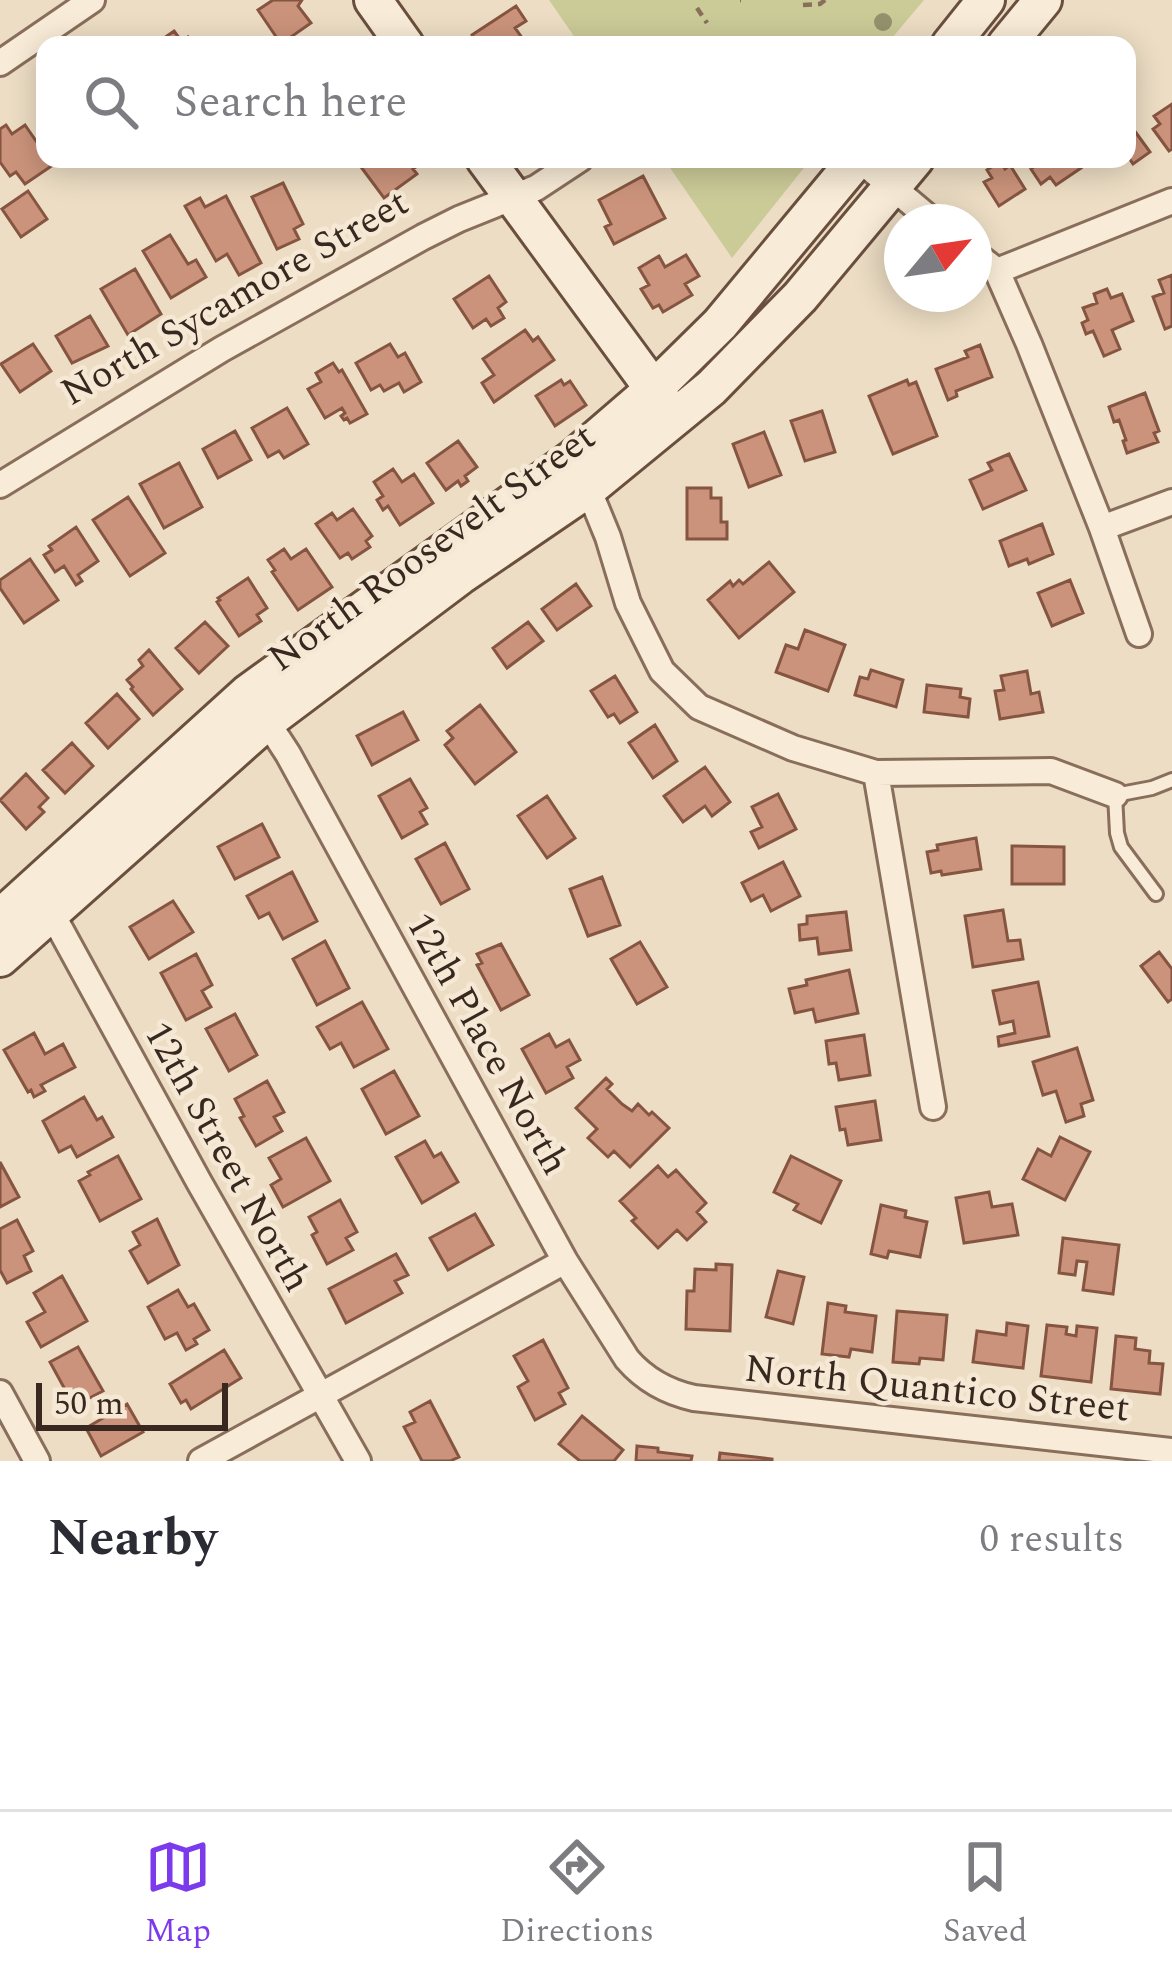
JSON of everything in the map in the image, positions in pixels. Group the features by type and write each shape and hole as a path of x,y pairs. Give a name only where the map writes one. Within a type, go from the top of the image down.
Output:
{"main road":[{"path":"373,0 398,36"},
{"path":"957,36 986,0"},
{"path":"1013,36 1042,0"},
{"path":"491,168 675,419"},
{"name":"North Roosevelt Street","path":"0,958 44,899 257,707 460,576 582,473 654,388 720,324 850,168"},
{"name":"North Roosevelt Street","path":"582,473 675,419 729,372 904,173"},
{"name":"North Roosevelt Street","path":"0,918 44,899"}],"street":[{"path":"39,36 92,0"},
{"path":"0,63 36,38"},
{"name":"North Sycamore Street","path":"0,485 242,338 424,237 536,188 566,168"},
{"path":"904,173 923,204"},
{"path":"997,271 1172,201"},
{"path":"992,267 1029,344 1139,634"},
{"path":"582,473 628,603 662,671 699,707 793,748 876,773 1052,771 1115,795"},
{"path":"1102,528 1172,502"},
{"name":"12th Place North","path":"257,707 288,754 565,1262 632,1366 659,1386 694,1398"},
{"path":"876,773 933,1106"},
{"name":"12th Street North","path":"44,899 358,1461"},
{"path":"201,1461 565,1262"},
{"path":"0,1393 37,1461"},
{"name":"North Quantico Street","path":"694,1398 1172,1451"}],"lane":[{"path":"1156,894 1121,848 1115,795 1172,780"}],"path":[{"path":"803,5 825,0"},
{"path":"697,8 707,23"}],"green space":[{"path":"549,0 924,0 894,36 574,36"},
{"path":"670,168 804,168 732,258"}],"building":[{"path":"273,0 302,0 298,6 311,23 292,36 276,36 258,10"},
{"path":"516,6 526,21 515,28 521,36 472,35"},
{"path":"1172,104 1169,151 1153,129 1160,124 1154,116"},
{"path":"6,125 12,134 25,125 36,141 36,168 49,168 25,184 16,172 10,176 0,162 0,129"},
{"path":"1136,133 1150,152 1136,162"},
{"path":"362,168 414,168 417,174 384,198"},
{"path":"1012,168 1025,189 999,206 984,182 992,178 987,170"},
{"path":"1081,168 1056,185 1050,177 1041,184 1031,169"},
{"path":"643,176 665,218 614,244 605,227 611,224 599,200"},
{"path":"283,183 303,224 294,229 299,239 277,249 252,197"},
{"path":"28,191 47,219 21,237 2,209"},
{"path":"226,196 261,263 239,275 227,254 216,261 185,206 200,198 205,207"},
{"path":"170,235 188,264 196,260 206,277 171,298 143,251"},
{"path":"686,255 699,276 685,284 692,295 663,312 659,305 653,308 641,289 649,285 639,268 659,256 665,267"},
{"path":"135,269 161,314 128,335 101,289"},
{"path":"1172,275 1172,326 1165,329 1153,297 1164,293 1159,280"},
{"path":"489,276 506,302 498,308 504,318 491,326 486,319 473,328 454,299"},
{"path":"1107,289 1111,298 1122,294 1133,321 1112,330 1120,349 1104,356 1093,331 1086,334 1082,323 1088,320 1083,308 1097,303 1094,294"},
{"path":"90,316 108,346 72,363 56,336"},
{"path":"525,330 533,341 538,337 554,360 494,402 482,383 494,375 483,359"},
{"path":"33,344 51,371 20,392 1,364"},
{"path":"390,344 398,357 405,353 421,382 404,392 399,383 384,391 380,385 371,390 356,363"},
{"path":"980,345 992,377 956,391 957,396 948,400 936,369 968,357 965,351"},
{"path":"333,363 342,370 367,414 350,423 341,416 342,408 325,418 308,389 321,382 316,373"},
{"path":"561,380 564,385 570,381 586,405 555,426 536,396"},
{"path":"907,380 909,385 916,382 937,436 893,454 869,396"},
{"path":"1145,393 1159,431 1154,433 1158,442 1127,453 1119,420 1114,422 1109,407"},
{"path":"287,408 308,444 284,458 279,451 268,457 252,428"},
{"path":"822,411 835,452 805,461 791,421"},
{"path":"235,431 251,460 218,478 203,449"},
{"path":"764,432 781,475 749,487 733,444"},
{"path":"458,441 477,467 465,476 468,481 461,486 458,481 446,490 427,463"},
{"path":"1009,454 1026,490 983,509 970,480 992,470 988,463"},
{"path":"179,463 202,507 164,528 140,484"},
{"path":"393,469 402,482 414,474 433,503 400,525 388,506 383,510 377,500 383,496 374,482"},
{"path":"687,488 711,488 711,498 721,498 727,539 687,539"},
{"path":"128,497 165,553 130,576 93,520"},
{"path":"353,509 372,536 366,541 370,547 352,559 348,553 340,558 316,524 332,513 337,520"},
{"path":"1042,524 1053,554 1009,566 1000,541"},
{"path":"76,527 98,561 78,575 82,581 76,585 64,566 55,572 44,555"},
{"path":"284,549 291,559 306,549 332,587 298,610 268,560"},
{"path":"30,559 58,600 24,623 0,588 0,580"},
{"path":"769,562 794,592 739,638 708,600 730,581 733,586 739,580 743,584"},
{"path":"248,578 267,608 257,615 261,621 239,636 217,602"},
{"path":"1070,580 1083,613 1052,626 1038,593"},
{"path":"576,584 591,606 557,630 542,609"},
{"path":"205,622 228,646 199,673 176,648"},
{"path":"528,622 543,641 507,668 493,648"},
{"path":"805,630 845,645 828,691 776,672 786,645 798,649"},
{"path":"149,650 182,689 153,715 127,680 143,666 139,660"},
{"path":"871,670 903,680 896,707 855,695 860,677 868,679"},
{"path":"1027,671 1031,694 1039,692 1043,712 1000,719 995,691 1004,690 1001,676"},
{"path":"615,676 637,712 620,723 614,714 608,717 591,691"},
{"path":"927,685 961,689 960,697 970,699 968,717 924,712"},
{"path":"117,694 139,719 108,748 86,723"},
{"path":"480,705 516,752 475,784 445,745 453,738 447,731"},
{"path":"403,712 418,740 372,765 357,736"},
{"path":"655,725 677,761 653,778 629,743"},
{"path":"72,743 93,766 65,793 43,770"},
{"path":"705,767 730,802 712,816 705,806 683,822 664,796"},
{"path":"26,774 48,798 39,807 44,812 26,829 0,800"},
{"path":"410,779 427,808 420,812 427,824 402,838 379,796"},
{"path":"778,794 796,829 759,848 751,832 762,827 752,807"},
{"path":"547,796 575,838 547,858 518,816"},
{"path":"262,824 279,857 235,879 218,847"},
{"path":"976,838 981,869 931,873 927,852 938,850 937,845"},
{"path":"445,843 469,889 441,904 416,859"},
{"path":"1012,846 1064,847 1064,884 1012,884"},
{"path":"783,862 800,896 771,911 763,895 751,901 742,883"},
{"path":"292,872 317,921 283,939 269,913 259,918 247,896"},
{"path":"602,877 620,925 588,936 570,889"},
{"path":"173,901 193,932 149,959 130,927"},
{"path":"1003,910 1008,941 1020,940 1023,959 973,967 965,916"},
{"path":"846,912 851,950 819,954 817,938 800,940 799,925 807,924 807,916"},
{"path":"325,941 349,988 317,1005 293,959"},
{"path":"640,942 667,987 637,1004 611,959"},
{"path":"501,944 529,995 501,1010 477,965 482,963 477,954"},
{"path":"1159,952 1172,969 1172,999 1168,1002 1141,966"},
{"path":"196,954 212,985 202,991 211,1007 186,1020 161,973"},
{"path":"849,970 858,1013 816,1022 813,1009 795,1013 789,989"},
{"path":"1038,982 1049,1036 999,1046 998,1037 1015,1033 1013,1021 1000,1024 993,991"},
{"path":"362,1002 388,1049 354,1067 341,1043 330,1049 317,1027"},
{"path":"235,1014 257,1055 229,1071 206,1029"},
{"path":"34,1033 45,1054 63,1044 75,1067 41,1085 45,1091 34,1097 4,1050"},
{"path":"549,1034 556,1047 569,1040 580,1060 567,1067 573,1078 546,1093 522,1049"},
{"path":"864,1035 870,1075 839,1080 836,1063 829,1064 826,1041"},
{"path":"1077,1048 1093,1100 1081,1104 1084,1116 1066,1122 1056,1091 1043,1095 1033,1062"},
{"path":"394,1071 419,1116 386,1134 362,1089"},
{"path":"606,1078 612,1084 607,1089 622,1104 632,1111 638,1104 669,1128 630,1167 614,1151 608,1157 588,1138 597,1129 576,1108"},
{"path":"267,1081 284,1112 274,1117 282,1131 256,1146 235,1099"},
{"path":"84,1097 113,1137 77,1157 71,1146 59,1152 43,1121"},
{"path":"875,1101 881,1140 848,1145 836,1107"},
{"path":"1060,1137 1090,1152 1065,1200 1023,1179 1038,1149 1051,1156"},
{"path":"306,1138 330,1181 283,1207 271,1185 281,1179 269,1158"},
{"path":"425,1141 434,1157 441,1153 458,1182 422,1203 396,1157"},
{"path":"118,1156 141,1199 100,1221 79,1181"},
{"path":"791,1156 841,1181 821,1223 794,1210 798,1204 774,1192"},
{"path":"0,1162 19,1197 0,1207"},
{"path":"658,1166 668,1177 676,1170 706,1203 697,1212 706,1222 687,1240 677,1230 658,1248 620,1201"},
{"path":"989,1192 992,1207 1012,1204 1018,1235 964,1243 956,1198"},
{"path":"340,1200 357,1232 346,1238 353,1250 327,1264 312,1235 317,1232 309,1217"},
{"path":"881,1205 927,1222 920,1257 889,1251 887,1258 871,1254"},
{"path":"475,1214 493,1245 448,1270 430,1238"},
{"path":"157,1219 179,1265 148,1283 130,1251 140,1245 133,1232"},
{"path":"17,1220 33,1251 24,1256 31,1271 7,1283 0,1270 0,1229"},
{"path":"1063,1238 1119,1245 1113,1294 1083,1290 1087,1262 1077,1261 1075,1275 1059,1273"},
{"path":"396,1254 408,1275 395,1281 402,1293 346,1323 329,1289"},
{"path":"716,1264 732,1265 730,1331 686,1329 687,1291 694,1291 695,1269 716,1270"},
{"path":"778,1271 804,1277 793,1324 766,1317"},
{"path":"62,1276 87,1321 41,1347 27,1322 45,1312 34,1293"},
{"path":"178,1290 188,1307 194,1304 209,1330 186,1350 177,1333 165,1339 148,1307"},
{"path":"828,1303 846,1306 845,1312 876,1316 872,1352 851,1349 849,1357 822,1354"},
{"path":"897,1311 947,1315 943,1360 893,1362"},
{"path":"1007,1323 1028,1326 1023,1368 973,1362 977,1331 1006,1335"},
{"path":"1047,1325 1067,1327 1066,1334 1076,1336 1077,1326 1097,1328 1091,1382 1041,1376"},
{"path":"1116,1336 1136,1338 1135,1349 1150,1351 1149,1363 1163,1364 1160,1394 1111,1389"},
{"path":"543,1340 568,1388 559,1393 565,1404 535,1420 518,1387 528,1381 514,1356"},
{"path":"78,1347 103,1391 74,1406 50,1362"},
{"path":"224,1350 241,1378 191,1409 186,1400 181,1403 170,1384"},
{"path":"430,1401 459,1457 450,1461 422,1461 404,1427 415,1422 410,1412"},
{"path":"127,1404 143,1432 101,1456 86,1428"},
{"path":"582,1416 623,1450 614,1461 580,1461 559,1444"},
{"path":"637,1446 692,1456 691,1461 636,1461"},
{"path":"720,1453 772,1459 772,1461 719,1461"}]}
